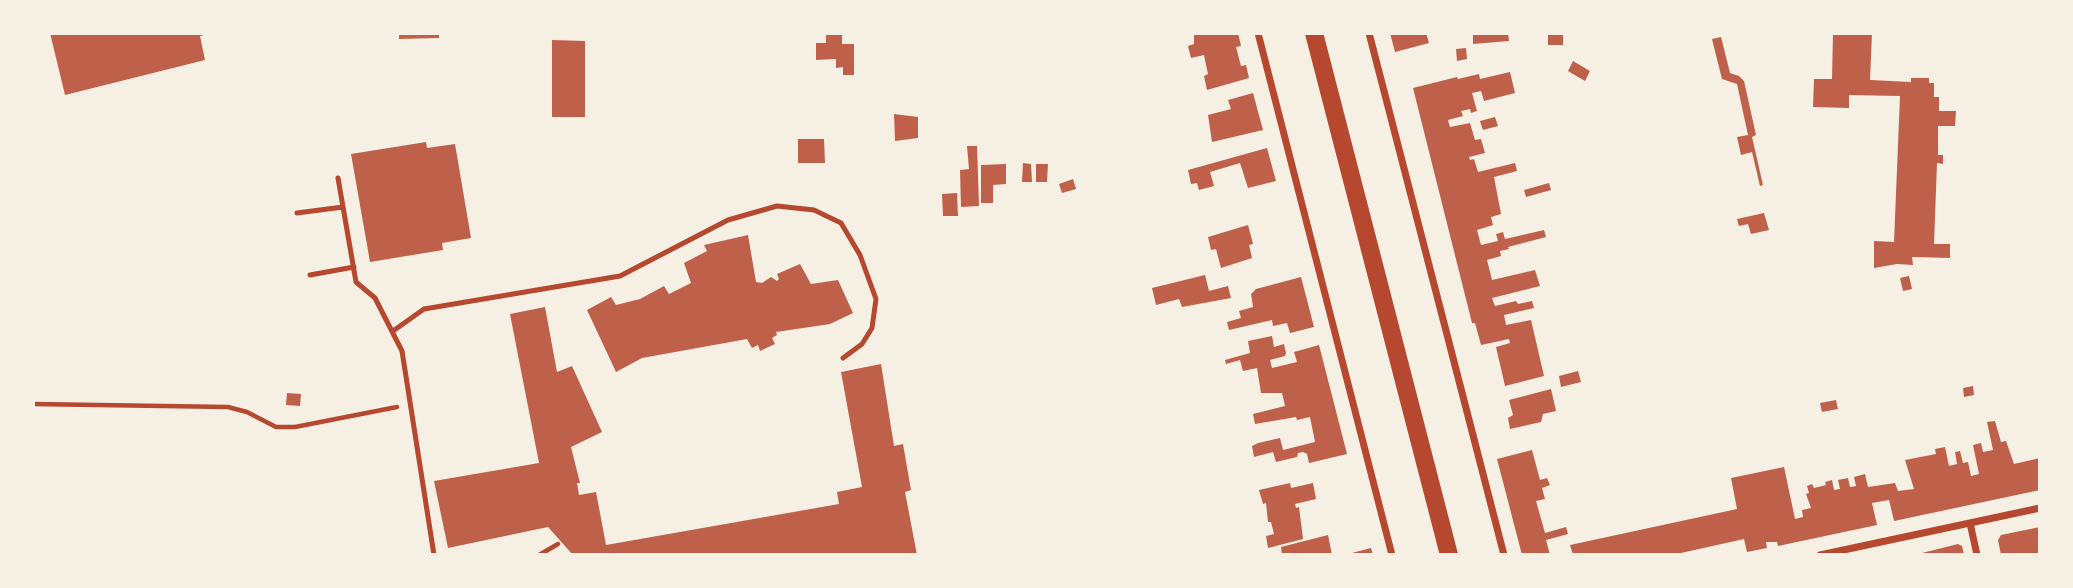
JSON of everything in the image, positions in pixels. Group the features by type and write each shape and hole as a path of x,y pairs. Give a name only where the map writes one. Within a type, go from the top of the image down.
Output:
{"main road":[{"path":"1314,33 1449,555"}],"street":[{"path":"1258,33 1392,555"},
{"path":"1369,33 1504,555"},
{"path":"1819,555 2040,508"},
{"path":"1970,523 1977,555"}],"lane":[{"path":"338,178 356,282 375,298 402,351 434,555"},
{"path":"393,331 424,309 620,276 729,220 777,206 814,210 841,223 860,255 876,299 872,328 863,344 843,358"},
{"path":"298,214 343,207"},
{"path":"310,275 354,267"}],"path":[{"path":"33,404 228,407 247,412 276,427 295,427 411,404"},
{"path":"539,555 558,544"}],"building":[{"path":"50,33 208,34 200,36 205,60 65,95"},
{"path":"399,33 439,33 439,38 399,39"},
{"path":"826,33 842,33 842,44 854,44 854,75 843,75 843,67 836,68 836,59 816,60 816,43 826,43"},
{"path":"1194,33 1238,33 1241,46 1236,47 1241,66 1246,65 1249,78 1207,90 1204,76 1208,74 1204,55 1191,58 1188,46 1194,44"},
{"path":"1390,33 1426,33 1429,43 1395,52"},
{"path":"1473,33 1508,33 1509,41 1473,44"},
{"path":"1548,33 1563,33 1563,45 1548,45"},
{"path":"1833,33 1872,33 1870,80 1911,82 1911,78 1929,78 1929,83 1934,83 1934,97 1939,97 1939,111 1956,111 1955,126 1938,126 1938,155 1943,155 1943,164 1937,163 1934,244 1950,244 1950,258 1912,257 1913,265 1897,264 1874,268 1874,241 1894,242 1900,96 1849,95 1849,108 1813,107 1814,79 1832,79"},
{"path":"1721,37 1730,73 1744,81 1756,135 1752,137 1763,185 1760,186 1752,152 1741,155 1737,137 1748,135 1737,84 1722,79 1712,39"},
{"path":"552,40 585,41 585,117 552,117"},
{"path":"1466,48 1467,59 1457,61 1456,49"},
{"path":"1573,61 1590,71 1585,81 1568,71"},
{"path":"1510,72 1515,93 1484,101 1481,91 1472,93 1477,111 1461,111 1463,116 1448,120 1450,127 1470,123 1475,140 1481,139 1485,153 1469,157 1470,160 1474,159 1478,172 1515,163 1517,171 1494,177 1501,214 1491,217 1493,225 1477,230 1481,245 1498,241 1496,234 1503,232 1505,239 1544,230 1546,237 1508,247 1509,249 1500,251 1501,256 1487,260 1492,280 1535,270 1540,286 1492,298 1495,306 1516,301 1518,304 1532,301 1534,308 1504,315 1506,325 1531,320 1544,376 1505,386 1496,347 1510,343 1509,339 1481,345 1475,323 1472,323 1413,88 1457,77 1458,79 1479,74 1480,79"},
{"path":"1253,93 1263,130 1212,142 1208,115 1231,109 1228,100"},
{"path":"894,114 918,117 918,138 895,141"},
{"path":"1495,117 1498,126 1483,130 1480,121"},
{"path":"798,139 824,139 825,163 798,163"},
{"path":"426,142 427,148 455,144 471,238 442,243 443,250 370,262 351,154"},
{"path":"967,146 977,146 979,206 961,207 960,170 969,169"},
{"path":"1267,148 1276,181 1248,188 1240,163 1210,172 1214,186 1199,190 1197,183 1191,184 1188,170"},
{"path":"1023,163 1031,164 1032,182 1022,182"},
{"path":"1006,164 1006,184 993,185 993,203 981,203 981,165"},
{"path":"1036,164 1048,164 1047,182 1036,182"},
{"path":"1073,179 1076,189 1062,193 1059,184"},
{"path":"1549,183 1551,190 1526,197 1524,190"},
{"path":"957,193 958,216 943,216 942,194"},
{"path":"1764,213 1769,230 1751,234 1748,224 1739,226 1737,219"},
{"path":"1248,225 1253,244 1249,245 1252,258 1221,268 1216,249 1211,250 1208,237"},
{"path":"748,235 756,282 762,283 771,277 777,281 777,274 800,264 811,284 838,280 853,313 830,324 776,332 777,335 772,338 775,344 760,351 758,345 752,348 747,339 642,358 616,372 587,310 611,297 616,305 640,299 664,286 669,294 691,283 684,263 707,251 704,245"},
{"path":"1205,275 1209,291 1228,286 1231,298 1182,307 1179,299 1156,305 1152,288"},
{"path":"1909,276 1912,289 1903,291 1900,278"},
{"path":"1301,277 1314,327 1290,333 1287,323 1273,326 1272,320 1229,330 1227,322 1241,318 1239,311 1253,307 1251,294 1256,289"},
{"path":"545,307 557,372 572,366 602,432 571,447 580,483 577,483 579,495 596,492 606,545 839,504 837,492 862,487 841,372 881,364 894,446 903,444 911,490 905,492 917,555 573,555 548,527 448,548 434,481 539,463 510,314"},
{"path":"1272,336 1274,347 1284,344 1286,353 1285,356 1270,360 1272,368 1297,362 1294,352 1319,345 1347,454 1309,463 1307,454 1303,452 1298,453 1297,457 1276,462 1273,452 1254,457 1252,446 1258,443 1280,438 1283,450 1315,442 1310,417 1255,424 1253,414 1285,406 1282,393 1261,393 1257,368 1243,371 1240,360 1226,364 1225,360 1250,353 1248,341"},
{"path":"1578,371 1581,382 1561,387 1559,376"},
{"path":"1973,386 1974,395 1964,397 1963,388"},
{"path":"1551,389 1556,411 1543,414 1541,422 1510,429 1508,418 1513,415 1509,400"},
{"path":"287,393 301,394 300,406 286,405"},
{"path":"1836,400 1838,409 1822,412 1820,403"},
{"path":"1995,421 2001,442 2006,441 2014,464 2040,458 2040,490 1894,521 1889,500 1872,503 1877,525 1778,546 1777,542 1766,542 1767,548 1747,552 1744,539 1672,555 1573,555 1570,545 1737,509 1731,478 1784,467 1795,519 1803,517 1802,510 1811,508 1806,494 1809,493 1807,486 1812,484 1814,488 1826,485 1825,482 1832,480 1834,490 1840,489 1838,480 1848,478 1850,487 1856,486 1854,477 1865,474 1868,487 1895,483 1898,491 1914,489 1905,460 1936,454 1935,449 1945,447 1949,466 1957,464 1955,452 1960,451 1963,463 1968,462 1971,476 1979,474 1973,445 1981,443 1983,452 1993,450 1987,422"},
{"path":"1532,450 1540,480 1547,478 1550,485 1542,488 1545,499 1536,501 1545,533 1566,527 1568,534 1546,540 1550,555 1522,555 1497,459"},
{"path":"1290,483 1291,488 1313,483 1316,499 1295,504 1296,508 1299,507 1303,539 1268,548 1266,536 1274,534 1271,522 1268,522 1266,503 1263,504 1259,490"},
{"path":"2040,527 2040,555 2001,555 1998,540 2001,535"},
{"path":"1328,535 1332,555 1282,555 1281,547"},
{"path":"1958,544 1962,546 1964,555 1914,555"},
{"path":"1371,548 1373,555 1348,554"}]}
